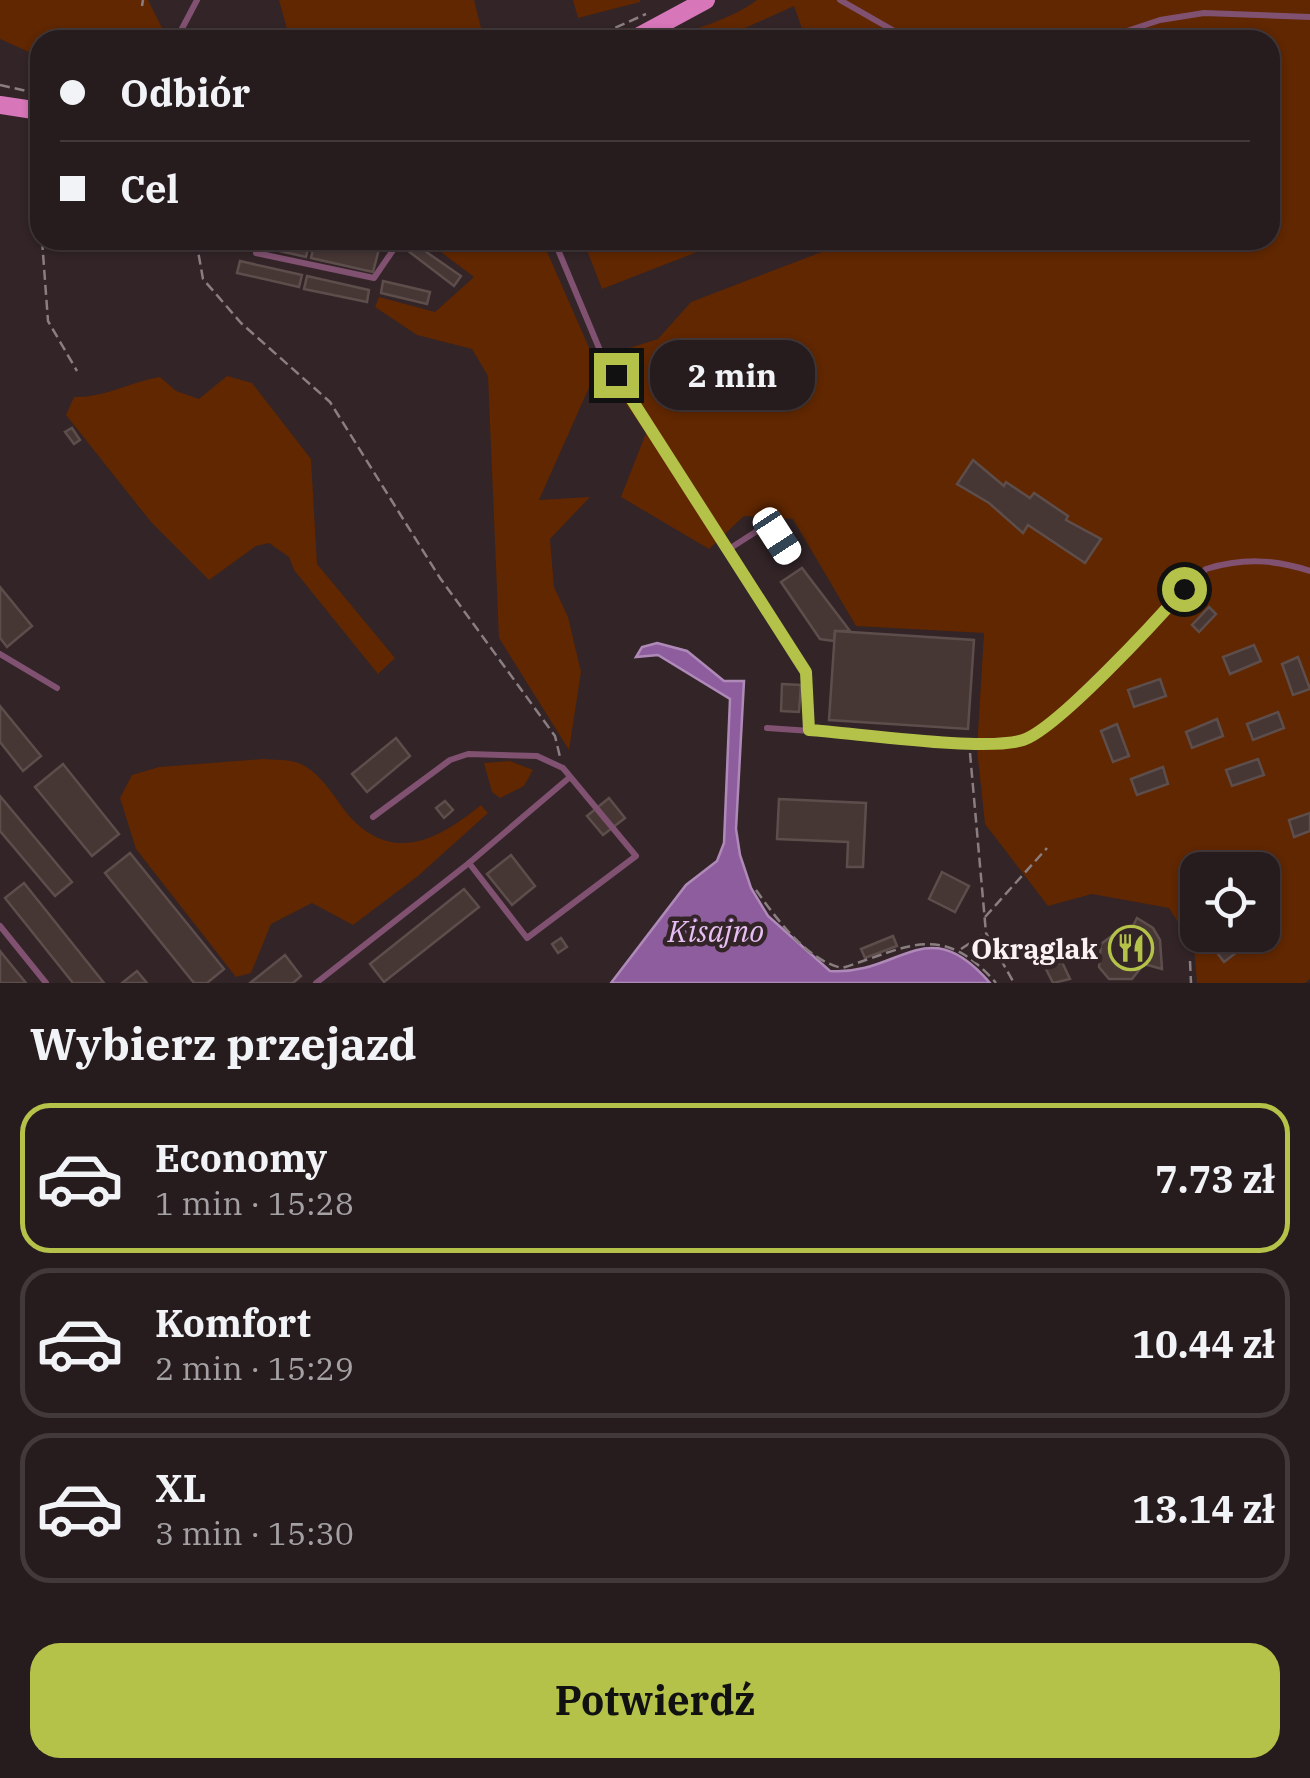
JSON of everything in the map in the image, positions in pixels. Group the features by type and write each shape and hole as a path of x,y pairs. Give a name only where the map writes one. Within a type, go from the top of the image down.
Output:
{"main road":[{"path":"650,30 706,0"},
{"path":"0,105 30,109"}],"lane":[{"path":"181,30 196,0"},
{"path":"840,0 892,30"},
{"path":"1130,30 1160,20 1204,13 1310,17"},
{"path":"256,254 374,278 393,250"},
{"path":"558,250 599,348 806,672 809,730"},
{"path":"729,548 757,531 777,536 789,555"},
{"path":"767,728 970,742 1023,740 1037,733 1149,629 1206,569 1227,562 1275,560 1310,570"},
{"path":"0,654 57,688"},
{"path":"373,817 432,772 468,754 537,756 563,768 636,856 527,938 469,863"},
{"path":"316,983 469,863 570,777"},
{"path":"0,926 46,983"}],"path":[{"path":"142,6 143,0"},
{"path":"610,30 652,11"},
{"path":"0,84 30,92"},
{"path":"43,250 48,321 77,371"},
{"path":"198,250 203,278 211,289 267,348 330,402 440,578 555,736 563,768"},
{"path":"970,742 986,933 1014,983"},
{"path":"984,918 1047,848"},
{"path":"756,890 806,948 833,966 842,968 922,942 943,942 960,950 996,983"},
{"path":"960,950 986,933"},
{"path":"1190,961 1191,983"}],"shaded area":[{"path":"0,0 148,0 163,30 30,30 30,52 0,39"},
{"path":"279,0 474,0 482,30 287,30"},
{"path":"573,0 640,0 640,2 578,18"},
{"path":"757,0 1310,0 1310,979 1305,983 1197,983 1194,952 1280,952 1280,852 1180,852 1180,925 1169,908 1092,894 1048,906 985,824 977,749 984,633 856,626 793,519 744,516 709,549 621,497 646,433 599,365 539,500 590,497 550,539 554,587 568,617 581,672 569,750 499,638 488,376 472,349 417,335 375,307 379,297 435,312 474,277 438,250 546,250 594,359 658,339 691,302 827,250 1280,250 1280,30 802,30 794,6 741,30 695,30"},
{"path":"587,250 702,250 602,289"},
{"path":"227,376 252,383 311,459 317,564 395,658 378,674 294,570 289,557 269,543 256,546 209,580 151,522 66,415 74,397 96,395 160,377 176,391 199,399"},
{"path":"263,759 292,761 310,769 353,820 386,841 419,841 435,835 481,805 488,813 418,876 353,925 312,903 271,924 251,973 236,977 136,849 120,798 132,775 159,767"},
{"path":"510,761 533,770 524,786 500,798 492,792 484,763"}],"water":[{"name":"Kisajno","path":"657,643 687,651 724,681 744,681 736,829 751,888 768,916 830,971 855,970 930,948 968,961 990,983 611,983 686,885 717,861 724,843 730,699 658,655 636,657 642,647"}],"building":[{"path":"275,250 308,250 306,257"},
{"path":"313,250 379,250 373,272 311,258"},
{"path":"407,250 423,250 461,276 454,286"},
{"path":"240,261 302,275 299,287 237,273"},
{"path":"307,276 369,290 367,302 304,289"},
{"path":"383,281 430,292 427,304 381,293"},
{"path":"717,374 725,384 717,392 708,381"},
{"path":"742,380 750,391 741,398 733,388"},
{"path":"72,428 80,440 74,444 65,432"},
{"path":"973,460 1004,486 1006,482 1030,498 1034,493 1068,516 1066,520 1101,539 1085,563 1028,525 1023,533 989,503 957,484"},
{"path":"802,568 850,631 835,631 834,641 820,639 781,582"},
{"path":"0,587 32,626 7,647 0,638"},
{"path":"1209,607 1216,614 1199,632 1192,625"},
{"path":"835,631 974,640 968,729 829,720"},
{"path":"1254,645 1261,661 1230,674 1223,657"},
{"path":"1298,657 1310,689 1293,695 1282,664"},
{"path":"1160,679 1166,696 1134,707 1128,690"},
{"path":"782,684 801,685 799,712 781,711"},
{"path":"0,706 41,756 23,771 0,742"},
{"path":"1278,712 1284,728 1253,740 1247,724"},
{"path":"1217,719 1223,736 1192,748 1186,732"},
{"path":"1117,724 1129,756 1113,762 1101,731"},
{"path":"396,738 410,756 367,792 352,774"},
{"path":"1258,759 1264,775 1232,786 1226,770"},
{"path":"63,764 119,834 92,856 35,787"},
{"path":"1163,767 1168,784 1137,795 1131,779"},
{"path":"0,796 72,882 55,896 0,831"},
{"path":"609,798 625,818 603,835 587,816"},
{"path":"779,799 866,803 863,867 847,867 848,842 777,839"},
{"path":"445,801 453,810 444,818 436,808"},
{"path":"1310,813 1310,831 1294,837 1289,820"},
{"path":"130,853 224,969 207,983 194,983 105,873"},
{"path":"511,855 535,886 512,905 487,874"},
{"path":"942,872 969,886 955,912 929,899"},
{"path":"24,883 104,983 73,983 5,898"},
{"path":"464,889 479,907 384,982 370,964"},
{"name":"Okrąglak","path":"1137,918 1153,928 1160,940 1162,969 1144,964 1132,979 1109,979 1099,967 1101,944 1113,935 1129,934"},
{"path":"893,936 897,946 865,958 861,949"},
{"path":"561,938 567,947 558,953 552,944"},
{"path":"0,951 26,983 0,983"},
{"path":"1216,952 1237,952 1224,962"},
{"path":"285,955 301,976 293,983 250,983"},
{"path":"1062,962 1070,979 1053,983 1046,969"},
{"path":"137,971 147,983 122,983"}],"place":[{"name":"Okrąglak","path":"1131,948"}],"route":[{"path":"616,375 806,672 809,730 970,742 1023,740 1056,718 1149,629 1184,589"}]}
